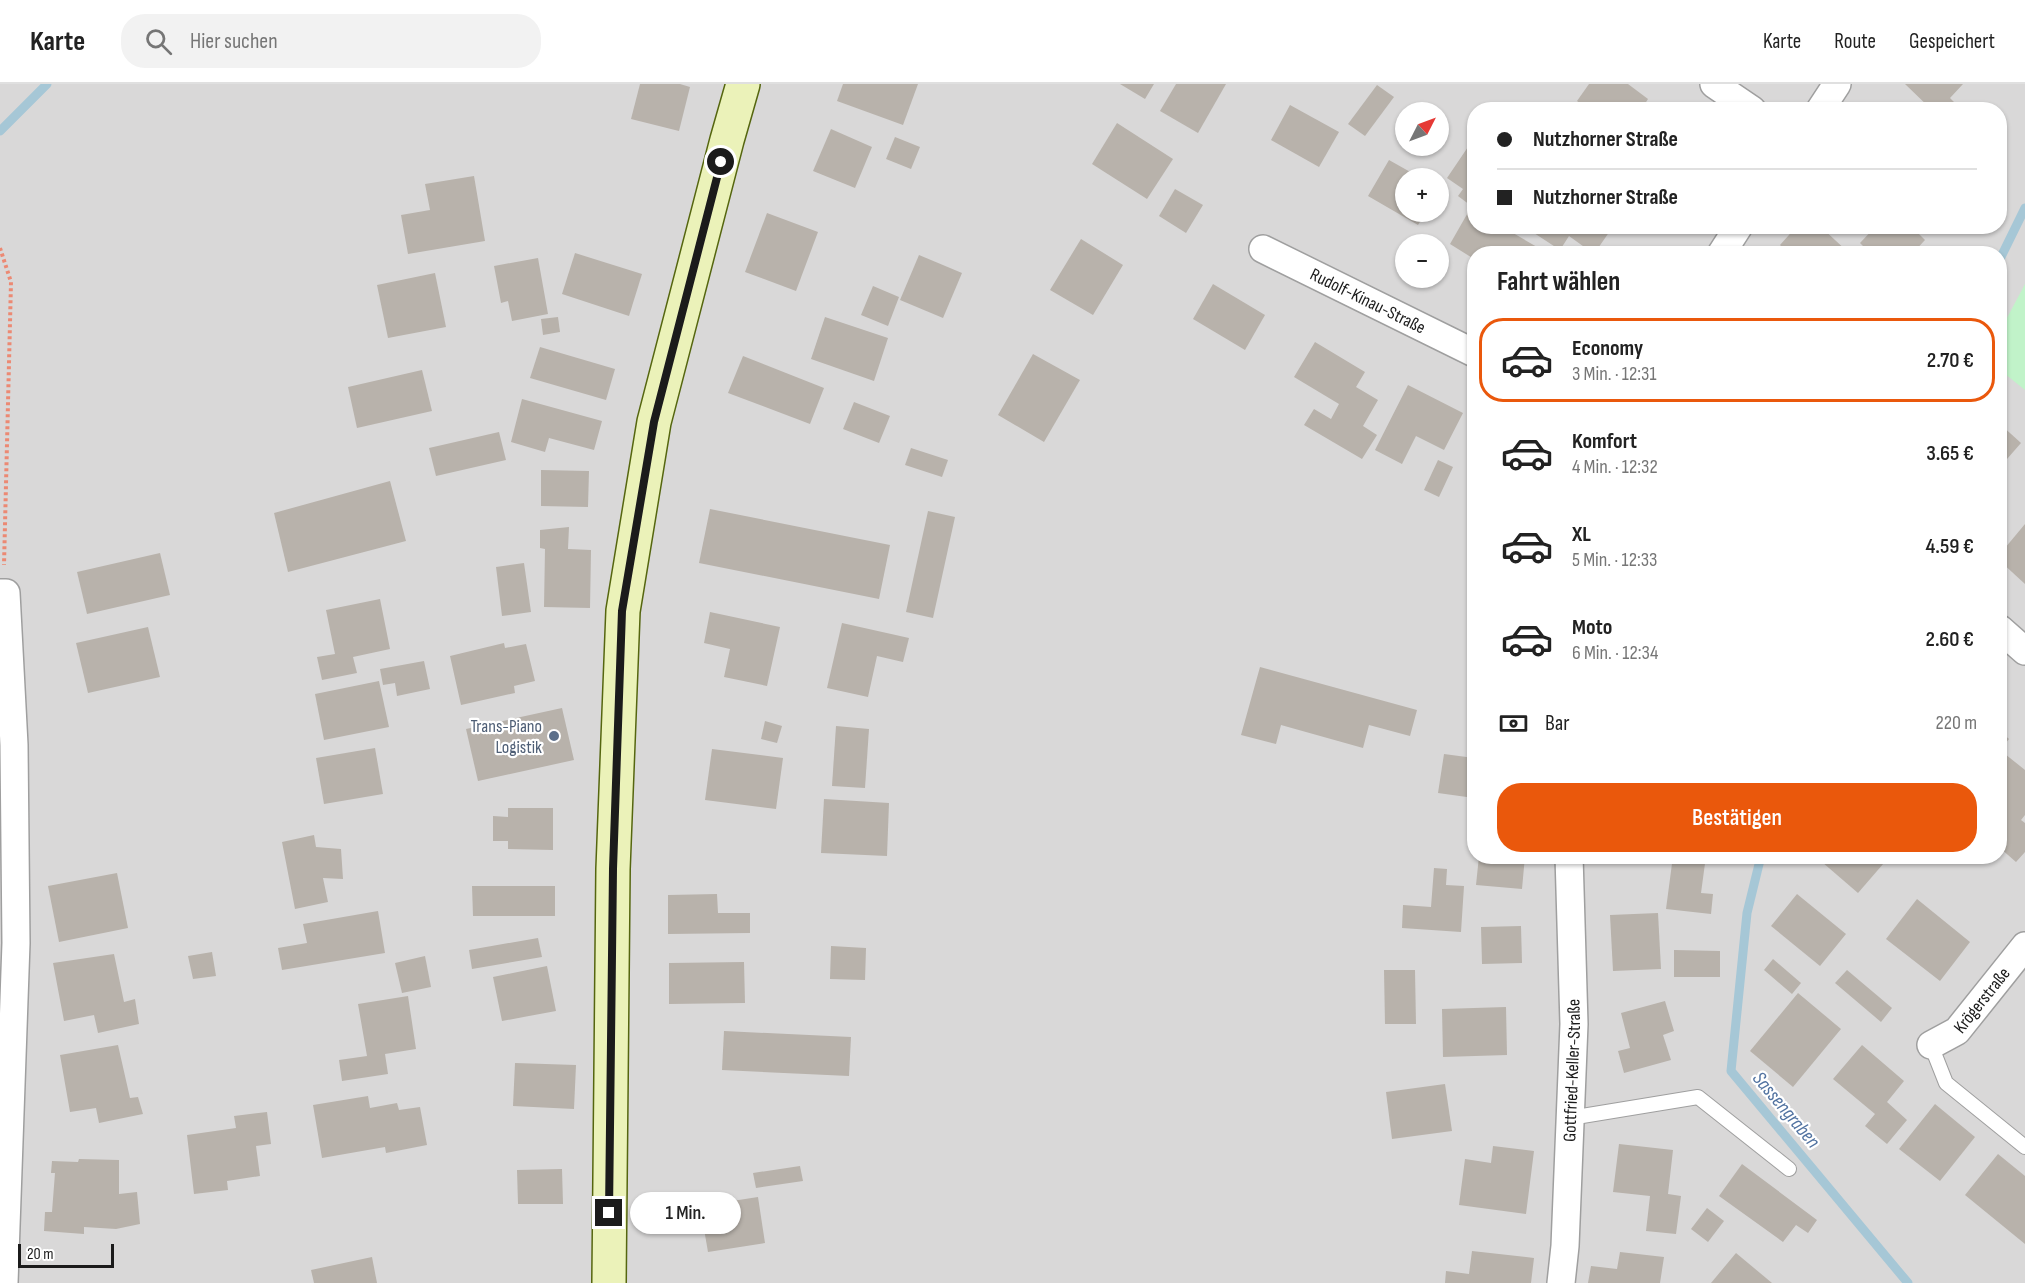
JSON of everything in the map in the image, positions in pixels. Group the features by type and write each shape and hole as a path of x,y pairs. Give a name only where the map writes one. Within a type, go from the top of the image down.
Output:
{"main road":[{"path":"609,1283 613,869 622,611 654,422 743,84"}],"street":[{"path":"1714,84 1740,102"},
{"path":"1825,102 1837,84"},
{"name":"Rudolf-Kinau-Straße","path":"1263,249 1467,350"},
{"path":"3,593 5,654 14,745 16,943 4,1283"},
{"path":"2007,635 2025,651"},
{"name":"Gottfried-Keller-Straße","path":"1561,1283 1565,1246 1574,1024 1569,864"},
{"name":"Krögerstraße","path":"1930,1045 1957,1030 2025,946"}],"lane":[{"path":"1930,1045 1946,1083 2025,1147"},
{"path":"1570,1118 1698,1097 1790,1169"}],"path":[{"path":"0,248 11,282 3,593"}],"shaded area":[{"path":"0,84 2025,84 2025,1283 0,1283"}],"green space":[{"path":"2025,284 2025,390 2007,376 2007,318"}],"building":[{"path":"640,84 680,84 690,87 679,131 631,119"},
{"path":"843,84 918,84 903,125 837,101"},
{"path":"1120,84 1154,84 1145,99"},
{"path":"1176,84 1226,84 1198,133 1160,111"},
{"path":"1589,84 1628,84 1648,99 1646,102 1577,101"},
{"path":"1905,84 1963,84 1950,98 1954,102 1924,102"},
{"path":"1377,85 1394,97 1365,136 1348,124"},
{"path":"1290,105 1339,132 1319,167 1271,140"},
{"path":"1117,123 1173,159 1147,199 1092,164"},
{"path":"831,129 872,147 855,188 813,171"},
{"path":"895,137 920,147 911,169 886,159"},
{"path":"1467,148 1467,203 1458,196 1463,189 1449,179 1449,175"},
{"path":"1389,160 1403,168 1395,168 1395,212 1368,196"},
{"path":"474,176 485,241 408,254 401,215 430,210 425,184"},
{"path":"1175,189 1203,205 1186,233 1159,216"},
{"path":"767,213 818,232 796,291 745,272"},
{"path":"1467,214 1467,234 1515,234 1535,246 1467,246 1467,255 1450,244"},
{"path":"1536,234 1608,234 1600,246 1583,246 1569,236 1563,246 1554,246"},
{"path":"1790,234 1829,234 1841,246 1781,246"},
{"path":"1868,234 1919,234 1925,240 1919,246 1863,246 1860,243"},
{"path":"1081,239 1123,265 1093,315 1050,290"},
{"path":"575,253 642,274 629,316 562,294"},
{"path":"919,255 962,273 943,318 900,300"},
{"path":"538,258 548,314 512,321 508,301 501,303 494,266"},
{"path":"435,273 446,327 388,338 377,285"},
{"path":"1213,284 1265,315 1245,350 1193,319"},
{"path":"873,286 899,297 888,326 861,315"},
{"path":"558,317 560,332 543,335 541,319"},
{"path":"825,317 888,338 874,381 811,359"},
{"path":"1315,342 1365,372 1356,387 1378,400 1363,426 1377,435 1362,459 1304,425 1314,409 1331,419 1339,404 1294,377"},
{"path":"540,347 615,369 606,400 530,378"},
{"path":"1033,354 1080,380 1044,442 998,415"},
{"path":"743,356 824,388 810,424 728,393"},
{"path":"422,370 432,411 357,428 348,387"},
{"path":"1408,385 1463,413 1444,450 1416,436 1402,464 1375,450"},
{"path":"522,399 602,421 594,450 549,438 545,452 511,442"},
{"path":"854,402 890,416 879,443 843,429"},
{"path":"2007,430 2021,443 2007,459"},
{"path":"499,432 506,460 436,476 429,448"},
{"path":"911,448 948,460 942,477 905,465"},
{"path":"1438,460 1453,467 1439,497 1424,490"},
{"path":"541,470 589,471 588,507 541,506"},
{"path":"390,481 406,541 288,572 274,513"},
{"path":"710,509 890,545 879,599 699,563"},
{"path":"928,511 955,517 933,618 906,612"},
{"path":"2025,524 2025,584 2007,567 2007,546"},
{"path":"569,527 568,549 591,550 590,608 544,607 545,549 540,548 540,530"},
{"path":"160,553 170,595 87,614 77,572"},
{"path":"524,563 531,612 502,616 496,567"},
{"path":"380,599 390,649 353,657 357,673 322,680 317,657 335,654 326,610"},
{"path":"710,612 780,627 767,686 724,677 730,649 704,643"},
{"path":"842,623 909,638 903,662 877,656 868,697 827,688"},
{"path":"148,627 160,677 88,693 76,643"},
{"path":"504,643 505,648 526,644 535,681 514,686 515,693 461,705 450,656"},
{"path":"424,661 430,689 397,696 395,683 383,685 380,669"},
{"path":"1260,667 1417,710 1410,736 1369,725 1363,748 1281,725 1276,744 1241,735"},
{"path":"379,681 389,727 324,740 315,694"},
{"path":"562,708 574,760 478,781 466,729"},
{"path":"765,721 782,726 777,743 761,739"},
{"path":"836,726 869,729 865,788 832,786"},
{"path":"375,748 383,794 324,804 316,758"},
{"path":"712,749 783,758 776,809 705,800"},
{"path":"1444,754 1467,757 1467,797 1438,793"},
{"path":"2007,756 2025,770 2025,815 2021,820 2025,823 2025,852 2016,862 2007,854"},
{"path":"824,799 889,803 887,856 821,853"},
{"path":"508,808 553,808 553,850 508,849 508,841 493,841 493,816 508,817"},
{"path":"314,835 316,847 341,849 343,879 323,878 328,902 295,909 282,842"},
{"path":"1478,864 1524,864 1522,889 1476,885"},
{"path":"1672,864 1705,864 1701,893 1713,894 1711,914 1666,909"},
{"path":"1824,864 1883,864 1858,893"},
{"path":"1434,868 1447,869 1446,885 1464,886 1461,932 1402,928 1403,905 1431,907"},
{"path":"117,873 128,928 59,942 48,886"},
{"path":"472,886 555,886 555,916 473,916"},
{"path":"717,894 718,913 750,913 750,933 668,934 668,895"},
{"path":"1797,894 1846,934 1820,966 1771,926"},
{"path":"1917,899 1970,942 1940,981 1886,939"},
{"path":"378,911 385,953 282,970 278,948 307,943 303,924"},
{"path":"1658,913 1661,969 1613,971 1610,915"},
{"path":"1521,926 1522,963 1482,964 1481,927"},
{"path":"538,938 542,957 472,969 469,950"},
{"path":"831,946 866,948 865,980 830,979"},
{"path":"1674,950 1720,951 1720,977 1674,977"},
{"path":"212,952 216,976 193,979 188,956"},
{"path":"114,954 124,1002 135,999 139,1024 98,1033 94,1015 64,1021 53,963"},
{"path":"425,956 431,987 402,993 395,963"},
{"path":"1773,959 1801,983 1792,994 1764,970"},
{"path":"744,962 745,1003 669,1004 669,963"},
{"path":"547,966 556,1011 502,1021 493,977"},
{"path":"1384,970 1415,970 1416,1024 1385,1024"},
{"path":"1847,970 1892,1008 1881,1022 1835,983"},
{"path":"1798,993 1841,1029 1793,1087 1750,1051"},
{"path":"408,996 416,1049 385,1054 388,1074 342,1081 339,1060 367,1056 358,1004"},
{"path":"1665,1001 1674,1031 1663,1035 1671,1060 1624,1073 1618,1051 1630,1048 1621,1013"},
{"path":"1506,1007 1507,1055 1443,1057 1442,1009"},
{"path":"724,1031 851,1037 849,1076 722,1070"},
{"path":"118,1045 130,1098 138,1097 143,1114 99,1123 96,1108 70,1112 60,1055"},
{"path":"1862,1045 1904,1081 1887,1102 1907,1120 1887,1144 1865,1126 1875,1114 1833,1079"},
{"path":"515,1063 576,1065 574,1109 513,1106"},
{"path":"1445,1084 1452,1131 1392,1139 1386,1092"},
{"path":"368,1096 370,1108 397,1103 399,1110 420,1107 427,1145 386,1153 385,1147 322,1158 313,1105"},
{"path":"1935,1104 1975,1137 1940,1181 1899,1149"},
{"path":"267,1112 271,1144 256,1146 260,1176 227,1181 228,1190 194,1194 187,1135 236,1128 234,1116"},
{"path":"1619,1144 1673,1150 1668,1194 1681,1196 1676,1234 1646,1231 1650,1196 1613,1192"},
{"path":"1493,1146 1534,1151 1526,1214 1459,1205 1465,1159 1491,1163"},
{"path":"1998,1154 2025,1176 2025,1244 1965,1195"},
{"path":"79,1159 119,1160 119,1194 137,1192 140,1224 116,1229 84,1227 84,1234 44,1231 45,1212 52,1212 55,1173 51,1173 52,1161 78,1162"},
{"path":"1742,1164 1817,1220 1808,1233 1796,1225 1783,1242 1719,1196"},
{"path":"800,1166 803,1181 756,1188 753,1173"},
{"path":"562,1169 563,1204 518,1204 517,1170"},
{"path":"758,1197 765,1243 708,1252 700,1206"},
{"path":"1707,1208 1724,1221 1708,1242 1691,1229"},
{"path":"1472,1251 1534,1258 1531,1283 1445,1283 1446,1271 1469,1274"},
{"path":"1620,1252 1664,1257 1660,1283 1588,1283 1591,1266 1617,1269"},
{"path":"1736,1253 1772,1283 1711,1283"},
{"path":"372,1257 377,1283 314,1283 311,1270"}],"waterway":[{"path":"0,131 47,84"},
{"name":"Sassengraben","path":"2006,246 2025,208"},
{"name":"Sassengraben","path":"1759,864 1747,913 1731,1071 1908,1283"}],"place":[{"name":"Trans-Piano Logistik","path":"554,736"}],"route":[{"path":"609,1213 613,869 622,611 654,422 721,162"}]}
